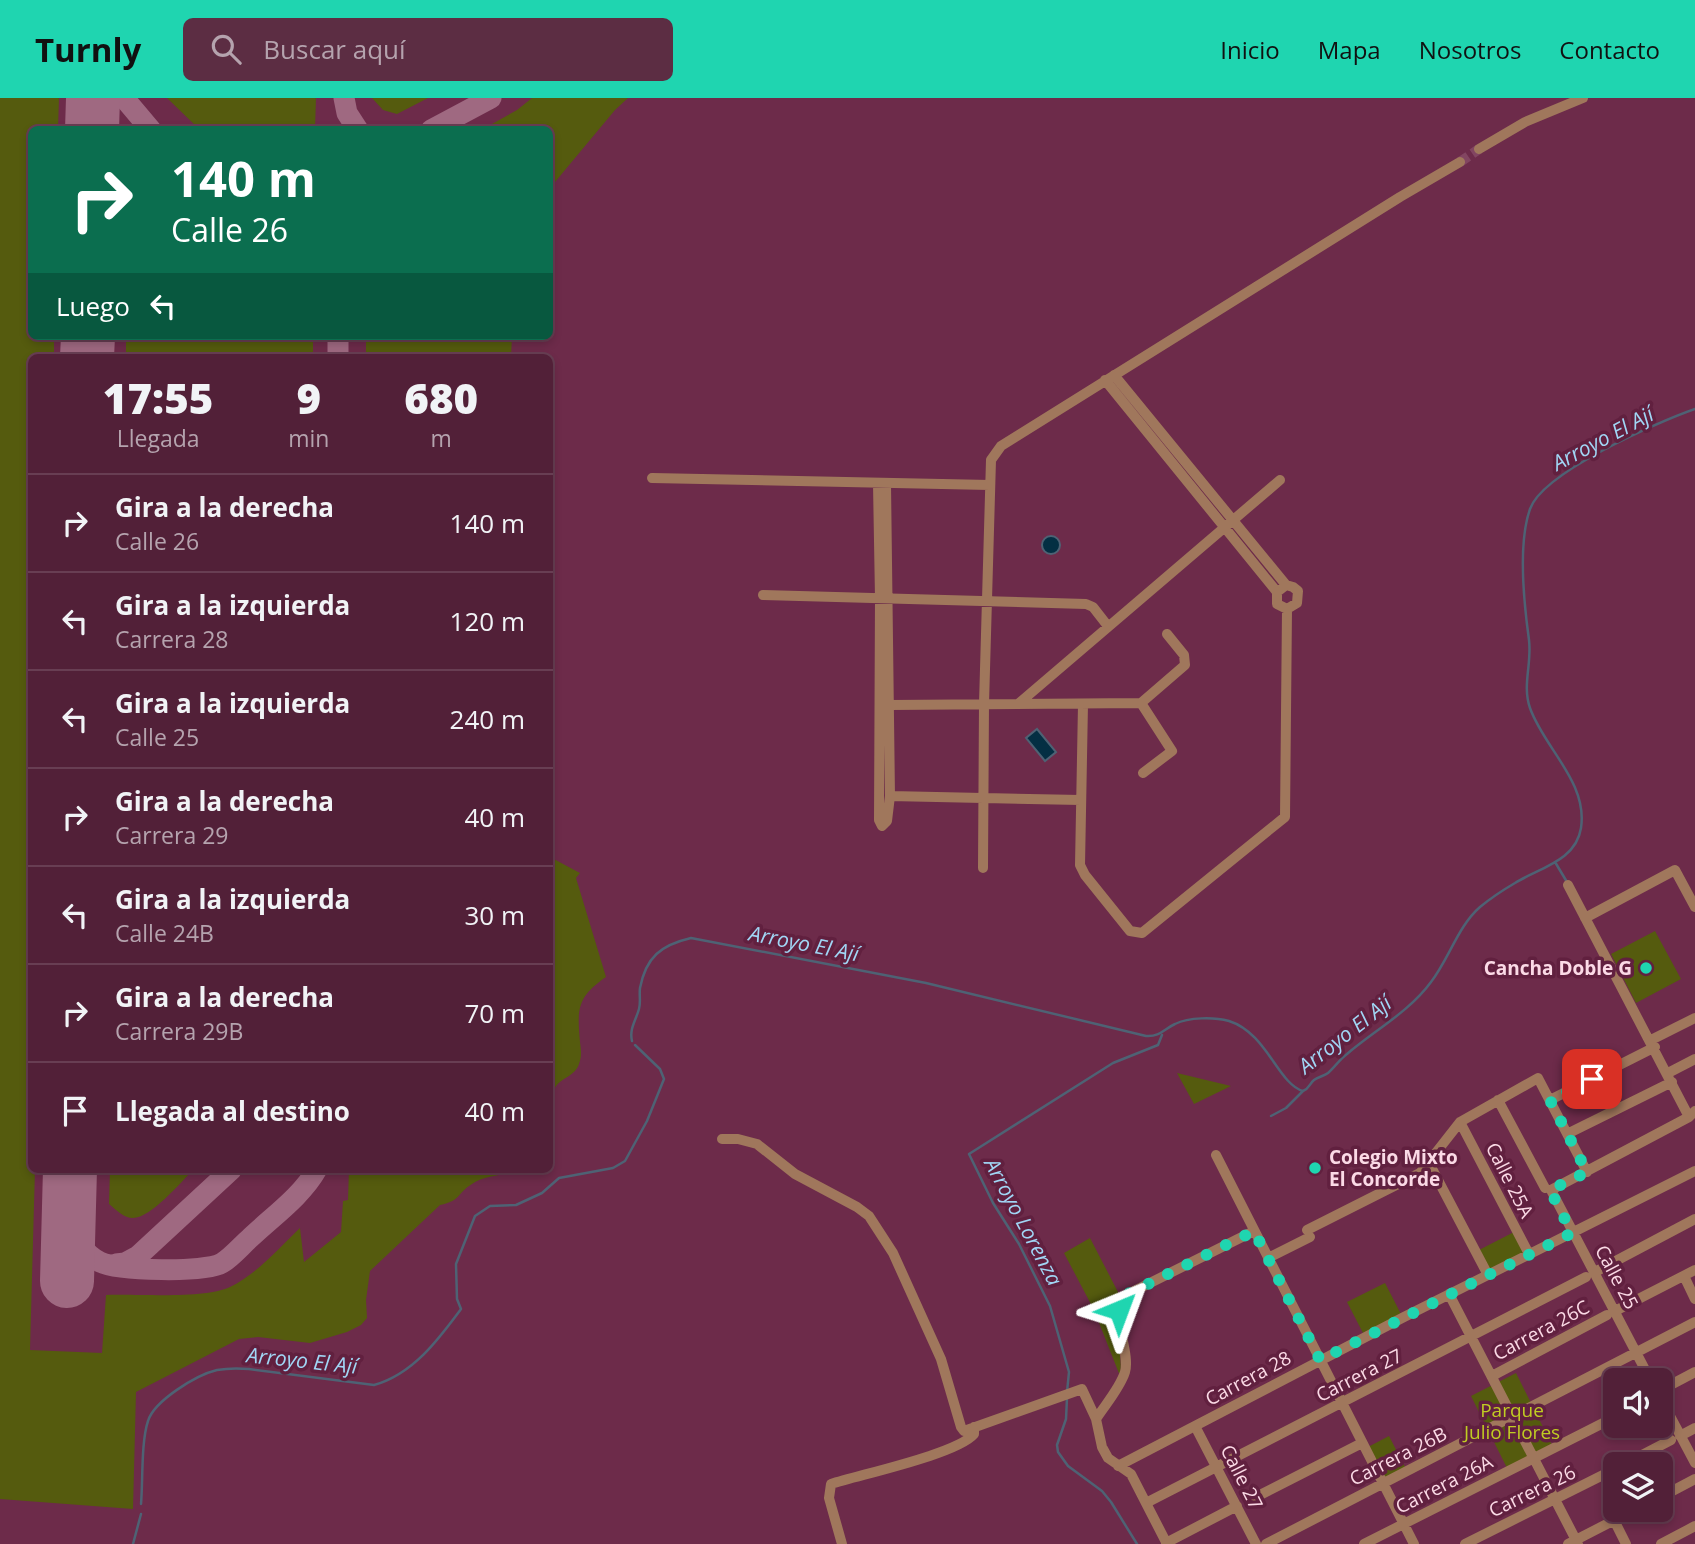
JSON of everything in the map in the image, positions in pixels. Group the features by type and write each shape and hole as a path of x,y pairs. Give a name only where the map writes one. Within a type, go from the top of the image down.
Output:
{"street":[{"path":"1479,149 1525,122 1583,98"},
{"path":"983,868 984,704 991,460 1001,446 1109,377 1460,162"},
{"path":"1109,377 1228,524 1277,592 1277,604 1287,609 1293,608 1299,598 1298,591 1286,586 1228,524"},
{"path":"652,478 990,485"},
{"path":"1018,704 1107,625 1280,480"},
{"path":"882,484 884,598 890,705 890,796 887,821 883,826 879,820 884,598"},
{"path":"1277,592 1286,586"},
{"path":"763,595 1086,604 1093,607 1107,625"},
{"path":"1083,704 1082,870 1130,931 1136,933 1149,928 1285,817 1287,609"},
{"path":"890,705 1141,703 1185,665 1184,655 1167,634"},
{"path":"1141,703 1172,751 1143,773"},
{"path":"890,796 1081,800"},
{"path":"1585,918 1675,870 1695,907"},
{"path":"1548,1189 1587,1172 1692,1114 1568,885"},
{"path":"1550,1100 1695,1018"},
{"path":"1569,1133 1670,1077 1695,1059"},
{"path":"1268,1258 1308,1233 1420,1173 1460,1122 1538,1077 1587,1172"},
{"name":"Calle 25","path":"1498,1100 1572,1233 1590,1275 1644,1368"},
{"name":"Calle 25A","path":"1460,1122 1529,1254"},
{"path":"723,1139 738,1139 757,1144 795,1174 869,1216 893,1253 941,1359 964,1431 1082,1389 1096,1419 1102,1447 1108,1458 1131,1474 1167,1543 1237,1506"},
{"path":"1216,1155 1414,1544"},
{"path":"1428,1161 1488,1275"},
{"name":"Carrera 28","path":"1118,1466 1320,1360 1695,1171"},
{"name":"Carrera 27","path":"1146,1503 1695,1219"},
{"path":"1096,1419 1126,1370 1120,1300 1254,1231"},
{"name":"Carrera 26C","path":"1492,1376 1695,1270"},
{"path":"1684,1276 1695,1299"},
{"path":"1450,1294 1555,1500 1574,1543 1611,1522"},
{"name":"Carrera 26B","path":"1266,1544 1695,1321"},
{"path":"1673,1384 1695,1372"},
{"name":"Carrera 26A","path":"1364,1544 1603,1424"},
{"name":"Calle 27","path":"1195,1426 1256,1544"},
{"path":"842,1544 829,1498 831,1485 948,1449 973,1436 974,1427"},
{"path":"1649,1452 1695,1428"},
{"path":"1673,1430 1695,1463"},
{"path":"1256,1497 1362,1443"},
{"name":"Carrera 26","path":"1465,1544 1603,1475"},
{"path":"1673,1491 1695,1479"},
{"path":"1615,1522 1626,1544"},
{"path":"1661,1544 1695,1526"}],"green space":[{"path":"0,98 59,98 58,126 28,126 28,340 54,340 54,354 28,354 28,1173 35,1173 30,1350 102,1353 106,1295 188,1295 219,1291 240,1282 258,1268 300,1228 304,1262 341,1232 343,1201 348,1200 349,1173 508,1173 477,1181 455,1199 440,1205 370,1271 366,1300 367,1318 361,1325 310,1343 258,1337 239,1339 136,1392 133,1509 0,1499"},
{"path":"167,98 316,98 315,126 196,126"},
{"path":"372,98 428,98 397,114 383,110"},
{"path":"532,98 628,98 553,184 553,126 488,126"},
{"path":"126,340 313,340 313,354 126,354"},
{"path":"366,340 512,340 511,354 366,354"},
{"path":"553,859 580,873 576,878 606,977 589,991 581,1005 581,1053 577,1068 553,1091"},
{"path":"1655,931 1681,979 1636,1003 1611,954"},
{"path":"1177,1073 1231,1086 1194,1104"},
{"path":"110,1173 190,1173 157,1206 140,1216 130,1218 109,1204"},
{"path":"1514,1232 1525,1254 1488,1272 1477,1251"},
{"path":"1090,1238 1118,1292 1115,1310 1120,1376 1094,1310 1064,1253"},
{"path":"1385,1283 1401,1314 1363,1333 1347,1302"},
{"name":"Parque Julio Flores","path":"1516,1373 1552,1445 1507,1468 1471,1396"},
{"path":"1389,1436 1406,1469 1384,1480 1368,1447"}],"water":[{"path":"1051,536 1057,539 1060,545 1057,551 1051,554 1045,551 1042,545 1045,539"},
{"path":"1037,729 1056,752 1045,761 1026,738"}],"waterway":[{"name":"Arroyo El Ají","path":"632,1041 632,1029 640,1006 640,988 646,968 663,949 691,938 926,983 1146,1036 1158,1034 1187,1020 1209,1018 1229,1021 1253,1036 1286,1079 1305,1090 1422,993 1472,915 1480,907 1564,856 1578,839 1581,828 1578,795 1572,780 1536,723 1528,699 1530,649 1523,556 1526,523 1530,509 1539,495 1578,465 1655,425 1695,409"},
{"path":"1555,862 1567,882"},
{"name":"Arroyo Lorenza","path":"1067,1392 1069,1372 1050,1306 969,1154 1113,1063 1158,1045 1162,1035"},
{"name":"Arroyo El Ají","path":"141,1504 143,1450 148,1421 167,1397 198,1377 217,1370 241,1368 374,1385 401,1373 424,1354 461,1309 457,1299 456,1264 475,1216 490,1206 516,1205 542,1193 559,1178 613,1168 625,1161 647,1121 664,1079 660,1069 635,1045"},
{"path":"1271,1116 1286,1108 1303,1091"},
{"name":"Arroyo Lorenza","path":"1067,1398 1066,1419 1057,1445 1058,1452 1068,1466 1102,1491 1137,1544"},
{"name":"Arroyo El Ají","path":"133,1544 141,1514"}],"taxiway":[{"path":"124,98 148,126"},
{"path":"344,98 347,113 355,126"},
{"path":"438,126 491,98"},
{"path":"338,340 338,354"},
{"path":"116,1264 125,1263 138,1256 228,1173"},
{"path":"69,1215 79,1242 88,1254 100,1262 142,1269 213,1266 229,1258 286,1206 315,1173"}],"runway":[{"path":"92,126 93,98"},
{"path":"87,354 88,340"},
{"path":"67,1281 70,1173"}],"tunnel":[{"path":"1460,162 1479,149"}],"place":[{"name":"Cancha Doble G","path":"1646,968"},
{"name":"Colegio Mixto El Concorde","path":"1315,1168"}],"route":[{"path":"1119,1310 1120,1300 1124,1296 1254,1231 1320,1360 1572,1233 1550,1190 1587,1172 1550,1100 1592,1079"}]}
